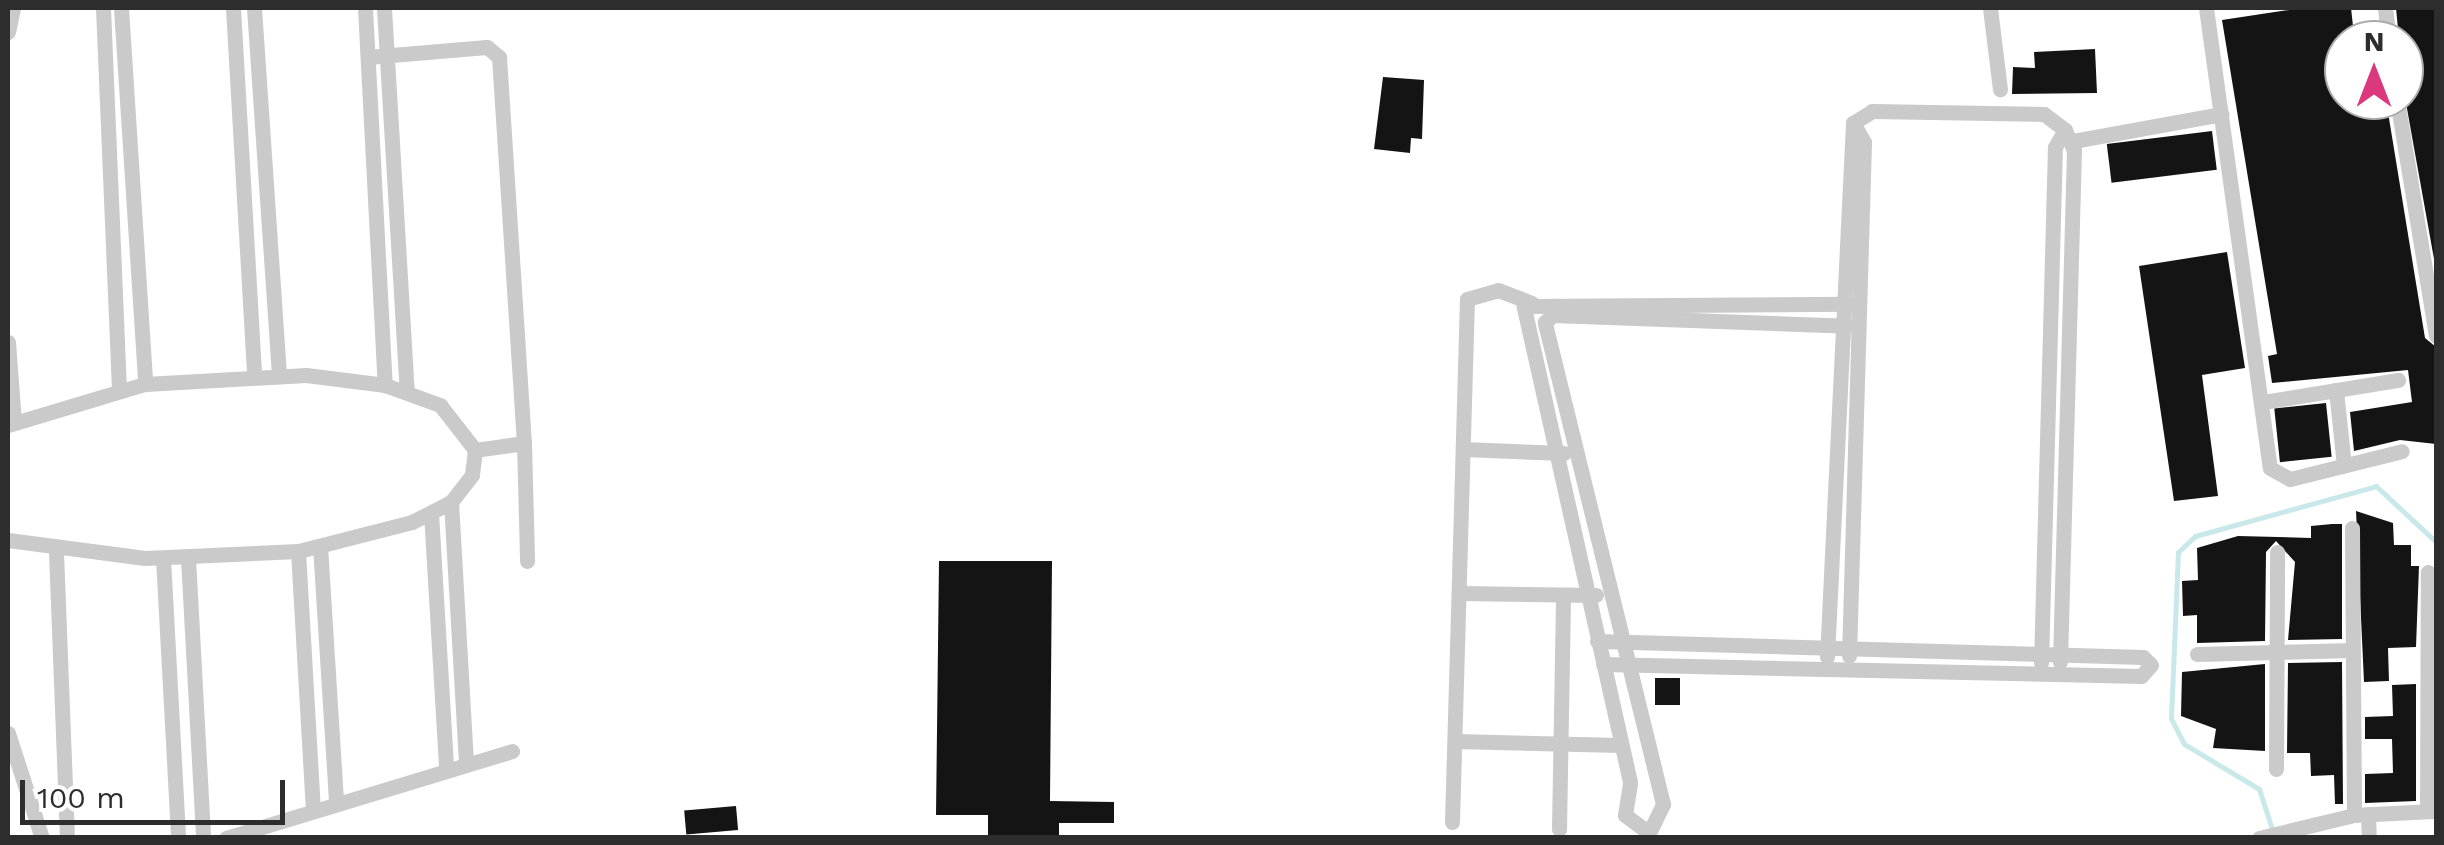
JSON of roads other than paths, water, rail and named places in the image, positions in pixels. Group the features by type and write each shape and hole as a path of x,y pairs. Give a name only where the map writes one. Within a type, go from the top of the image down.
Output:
{"street":[{"path":"8,32 14,8"},
{"path":"103,8 119,389"},
{"path":"120,8 145,384"},
{"path":"233,8 254,376"},
{"path":"254,8 279,376"},
{"path":"365,8 386,385"},
{"path":"384,8 408,392"},
{"path":"1990,8 2000,89"},
{"path":"2206,8 2274,475 2344,466 2402,451"},
{"path":"368,56 486,47 499,57 524,443 527,561"},
{"path":"1853,124 1872,111 2044,114 2069,136 2060,672"},
{"path":"2040,672 2055,148 2069,136 2222,114"},
{"path":"2399,120 2436,336"},
{"path":"1849,666 1864,142 1853,124"},
{"path":"1826,666 1840,304 1853,124"},
{"path":"1452,822 1467,299 1498,290 1532,302 1858,304"},
{"path":"1532,302 1524,319 1621,745 1625,815 1650,835 1663,804 1616,640 1544,332 1553,315 1857,326"},
{"path":"8,342 11,423 145,384 279,376 386,385 408,392 458,418 475,450 472,475 451,502 431,513 298,551 163,558 56,552 8,540"},
{"path":"2263,402 2398,380"},
{"path":"2336,390 2344,466"},
{"path":"475,450 524,443"},
{"path":"1463,449 1572,453"},
{"path":"451,502 466,764"},
{"path":"431,513 446,768"},
{"path":"2352,528 2352,650 2360,814 2369,838"},
{"path":"320,546 336,802"},
{"path":"298,551 313,809"},
{"path":"56,552 68,838"},
{"path":"2276,769 2277,552"},
{"path":"163,558 178,838"},
{"path":"188,558 204,838"},
{"path":"2259,838 2360,814 2432,811 2428,572"},
{"path":"1460,593 1605,595"},
{"path":"1560,829 1563,596"},
{"path":"1598,641 2143,657 2150,665 2147,676 1849,666 1603,664"},
{"path":"2196,654 2352,650"},
{"path":"8,733 42,838"},
{"path":"1455,741 1621,745"},
{"path":"226,838 446,768 512,752"}],"waterway":[{"path":"2273,832 2259,789 2184,744 2171,718 2178,552 2195,536 2376,486 2436,542"}]}
